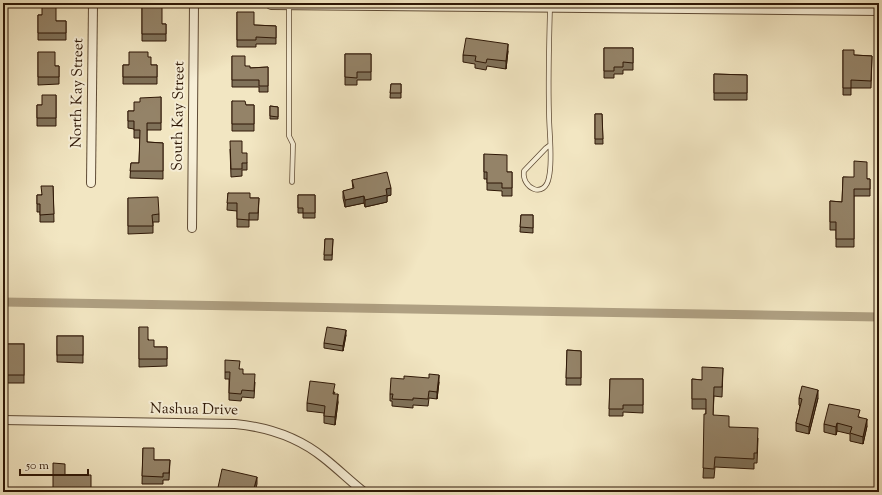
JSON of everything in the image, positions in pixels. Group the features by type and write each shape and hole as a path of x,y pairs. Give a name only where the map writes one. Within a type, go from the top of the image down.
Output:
{"street":[{"name":"North Kay Street","path":"91,183 93,3"},
{"name":"South Kay Street","path":"192,228 194,3"},
{"path":"271,3 271,5 550,8 769,6 879,11"},
{"name":"Nashua Drive","path":"3,420 249,425 288,436 307,446 324,458 364,492"}],"lane":[{"path":"289,5 289,124 290,136 293,144 292,182"},
{"path":"550,8 548,69 550,145 550,171 548,185 543,189 533,189 526,182 523,176 524,171 550,145"}],"building":[{"path":"42,3 56,3 56,21 66,21 66,33 38,33 38,15 42,15"},
{"path":"142,7 162,7 162,24 166,24 166,34 142,34"},
{"path":"237,12 254,12 254,25 276,26 276,38 256,37 256,40 237,40"},
{"path":"466,38 508,44 506,61 487,59 486,63 475,61 476,56 463,55"},
{"path":"604,48 633,48 633,63 623,62 623,67 614,67 614,71 604,71"},
{"path":"843,50 854,50 854,55 872,56 871,81 851,80 851,88 843,88"},
{"path":"38,52 55,52 55,66 59,66 59,77 38,77"},
{"path":"129,52 148,52 148,57 151,57 151,65 157,65 157,77 123,77 123,65 129,65"},
{"path":"345,54 371,54 371,72 357,72 357,78 345,77"},
{"path":"232,56 245,56 245,66 250,66 250,68 268,67 268,86 259,86 259,80 232,80"},
{"path":"714,74 747,75 747,93 714,93"},
{"path":"391,84 401,84 401,93 390,93"},
{"path":"42,95 56,95 56,118 37,118 37,105 42,105"},
{"path":"161,97 161,123 147,123 147,142 163,143 163,171 130,171 131,163 139,163 140,130 134,130 134,121 128,121 128,111 134,111 134,102 140,102 140,98"},
{"path":"232,101 245,101 246,105 254,105 254,124 232,124"},
{"path":"270,106 278,107 278,117 270,116"},
{"path":"595,114 602,114 603,139 595,139"},
{"path":"230,141 242,141 242,153 247,153 247,163 242,163 242,169 231,169"},
{"path":"484,154 507,155 507,172 512,172 512,188 502,188 502,183 487,183 487,172 484,172"},
{"path":"854,161 867,162 867,179 870,179 870,189 854,189 854,239 836,239 836,222 830,222 830,201 842,202 843,177 854,177"},
{"path":"387,172 391,188 386,189 387,195 365,200 364,196 345,200 343,191 354,188 352,180"},
{"path":"41,186 53,186 54,214 40,215 40,204 37,204 37,195 42,195"},
{"path":"228,193 250,193 250,198 259,198 258,213 249,213 249,220 237,219 237,203 227,203"},
{"path":"298,195 315,195 315,213 303,213 303,208 298,208"},
{"path":"158,197 159,214 152,215 153,226 128,226 128,198"},
{"path":"521,215 533,215 533,228 520,227"},
{"path":"325,239 333,239 332,255 324,255"},
{"path":"139,327 148,327 148,340 154,340 154,347 167,347 167,359 139,359"},
{"path":"327,327 346,330 343,346 324,343"},
{"path":"57,336 83,336 83,355 57,355"},
{"path":"3,344 24,344 24,375 3,375"},
{"path":"567,350 581,351 581,378 566,378"},
{"path":"225,360 240,361 239,369 243,369 243,374 255,374 254,391 242,390 241,394 229,393 230,372 225,372"},
{"path":"702,367 723,368 722,387 714,387 713,415 729,416 729,427 758,428 757,453 754,453 754,459 715,457 714,469 703,468 704,414 706,414 706,399 692,399 692,379 702,380"},
{"path":"429,374 439,375 437,392 429,391 428,399 392,399 393,394 390,394 391,378 404,379 404,376 429,378"},
{"path":"610,379 643,379 643,405 623,405 623,409 609,409"},
{"path":"310,381 335,384 333,394 338,394 335,417 324,416 325,406 307,403"},
{"path":"802,386 818,390 809,427 796,423 802,399 799,398"},
{"path":"829,404 860,410 858,417 867,419 863,437 850,433 852,427 837,423 836,427 824,424"},
{"path":"143,448 154,448 154,460 170,460 169,473 163,473 163,477 142,476"},
{"path":"53,463 65,464 65,475 91,475 91,492 53,492"},
{"path":"222,469 257,477 253,492 217,492"}],"waterway":[{"path":"3,302 879,317"}]}
